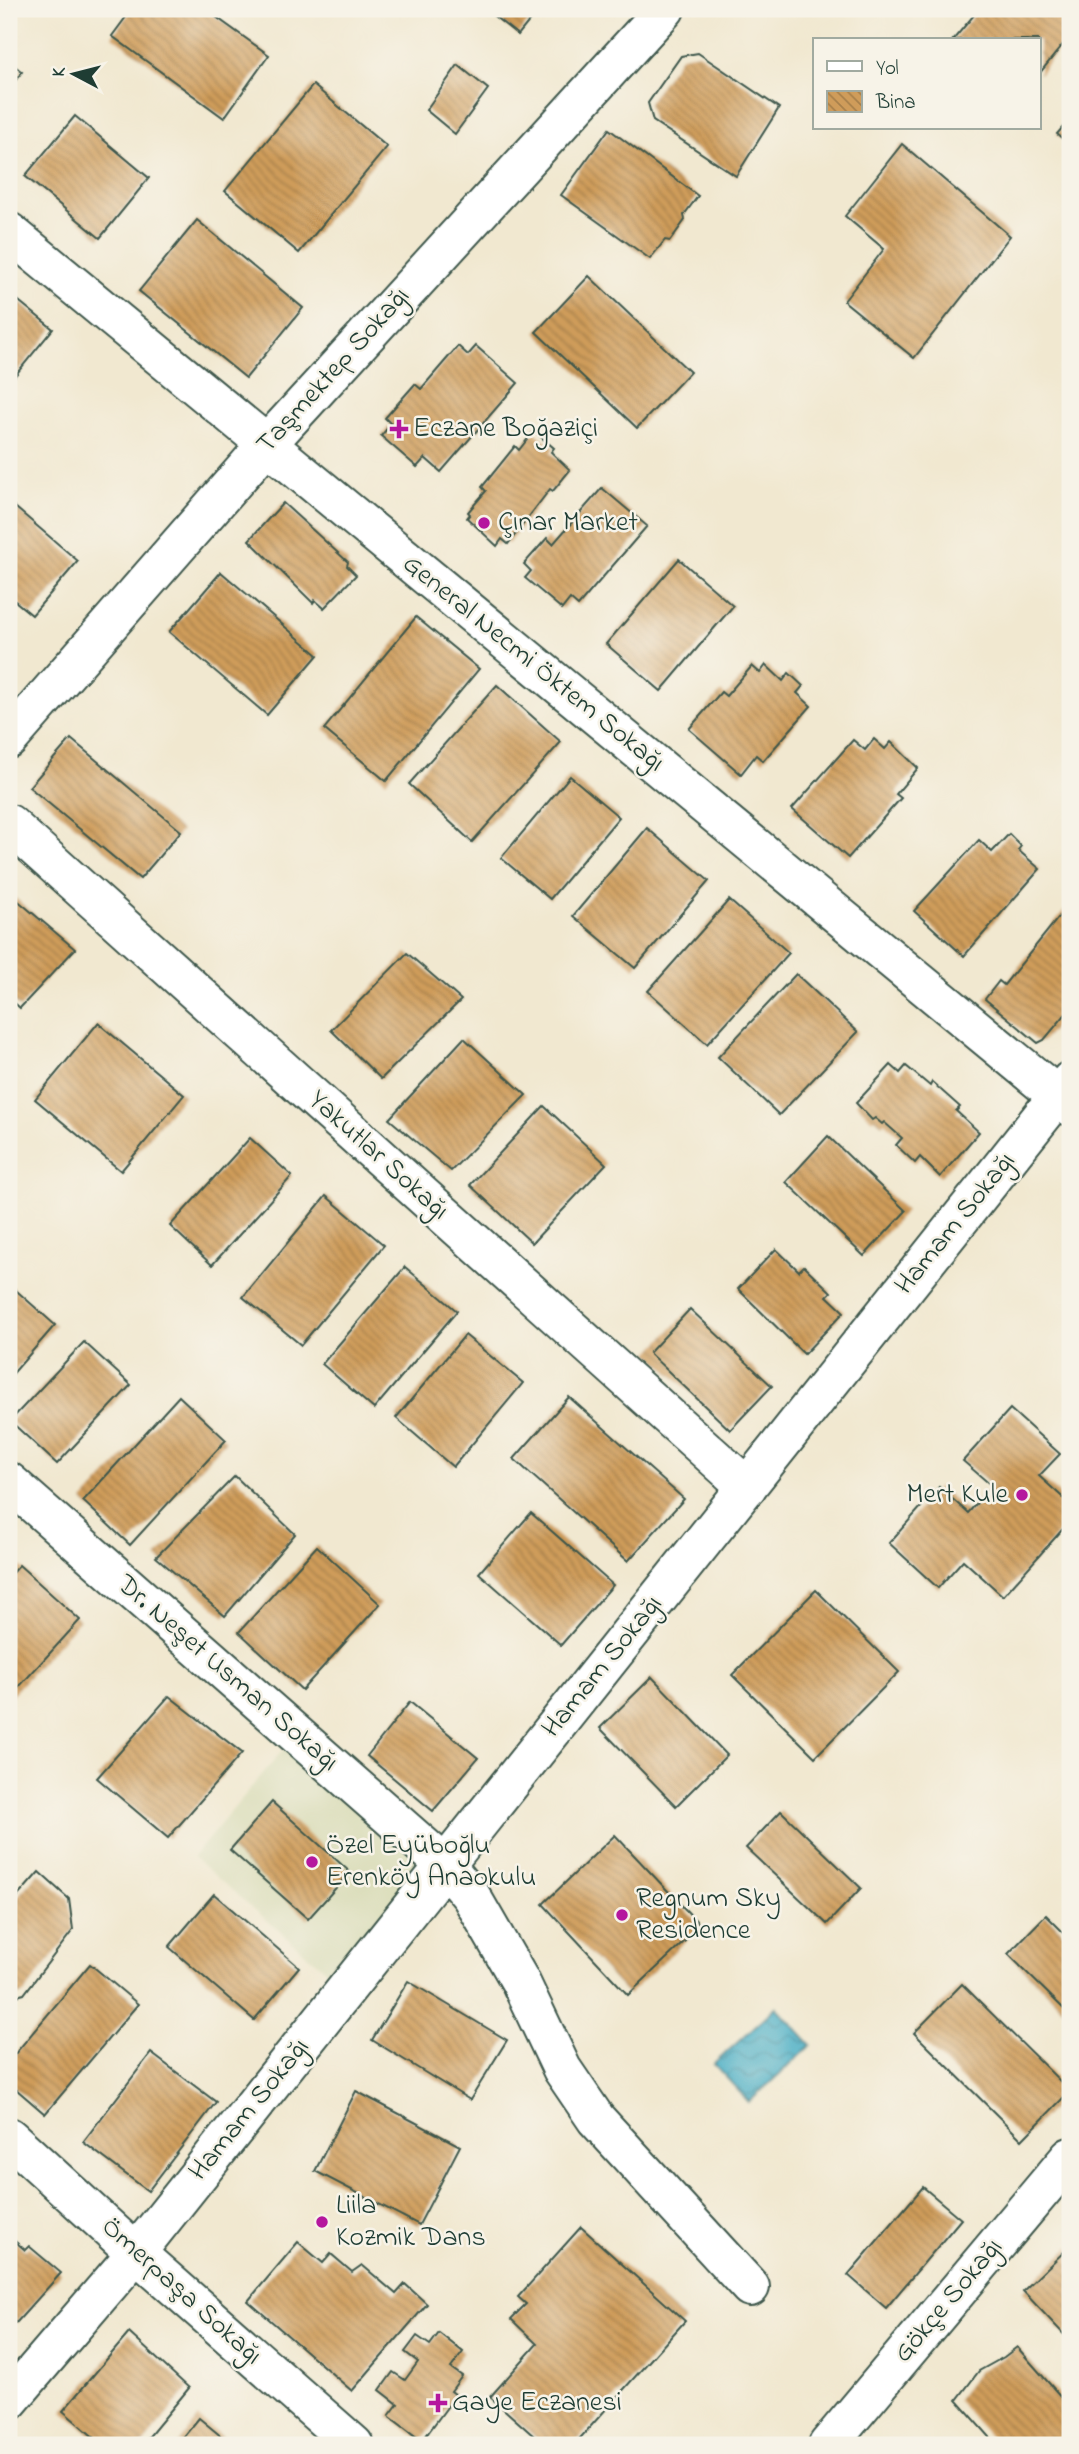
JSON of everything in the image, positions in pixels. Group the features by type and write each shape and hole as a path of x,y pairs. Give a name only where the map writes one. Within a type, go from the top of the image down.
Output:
{"street":[{"name":"Taşmektep Sokağı","path":"9,739 267,444 665,9"},
{"name":"General Necmi Öktem Sokağı","path":"9,232 1066,1095"},
{"name":"Yakutlar Sokağı","path":"9,824 747,1487"},
{"name":"Hamam Sokağı","path":"9,2402 136,2253 747,1487 1066,1095"},
{"name":"Dr. Neşet Usman Sokağı","path":"9,1482 445,1865 471,1896 520,1981 562,2069 596,2119 750,2287"},
{"name":"Ömerpaşa Sokağı","path":"9,2137 354,2445"},
{"name":"Gökçe Sokağı","path":"828,2445 1070,2157"}],"shaded area":[{"name":"Özel Eyüboğlu Erenköy Anaokulu","path":"287,1745 431,1868 337,1980 193,1857"}],"water":[{"path":"776,2007 811,2045 749,2102 714,2064"}],"building":[{"path":"132,9 205,9 269,55 224,118 112,36"},
{"path":"485,9 539,9 518,35"},
{"path":"979,9 1070,9 1070,36 1040,73 1040,38 955,38"},
{"path":"698,53 779,108 736,176 653,121 648,103 681,56"},
{"path":"9,61 22,72 9,89"},
{"path":"458,65 488,89 455,134 426,110"},
{"path":"313,85 387,147 299,253 225,191"},
{"path":"75,116 149,178 100,238 25,176"},
{"path":"1070,119 1070,145 1057,134"},
{"path":"609,129 698,196 670,241 665,240 650,259 561,195"},
{"path":"902,144 1010,236 914,358 844,301 884,249 845,216"},
{"path":"197,220 303,308 246,378 139,291"},
{"path":"589,276 690,372 637,428 536,332"},
{"path":"9,293 53,329 9,383"},
{"path":"458,346 468,355 476,346 518,383 441,472 425,458 417,467 381,436 391,424 385,418 415,384 421,389"},
{"path":"534,431 554,448 551,452 570,470 553,491 550,489 508,544 502,539 497,546 467,518 470,514 468,512 486,491 482,487 515,446 519,450"},
{"path":"602,488 647,526 578,606 570,599 562,609 525,578 531,571 524,564 547,538 553,544"},
{"path":"9,502 78,561 32,615 9,596"},
{"path":"283,503 348,562 347,566 356,575 324,608 315,600 313,603 249,540"},
{"path":"679,559 733,606 661,691 606,644"},
{"path":"221,572 318,655 267,715 169,632"},
{"path":"416,617 479,669 386,781 324,729"},
{"path":"766,665 783,681 789,673 803,686 797,693 811,706 763,761 756,755 741,774 689,729 721,692 726,696 752,666 760,673"},
{"path":"497,685 561,742 472,842 409,784"},
{"path":"71,739 181,831 140,879 29,787"},
{"path":"874,739 885,749 891,742 918,768 896,794 901,798 848,858 792,809 853,740 865,750"},
{"path":"570,776 619,817 550,899 501,858"},
{"path":"647,828 709,881 635,968 573,916"},
{"path":"1009,834 1021,846 1018,850 1040,869 964,956 914,911 979,840 992,852"},
{"path":"9,893 75,949 20,1008 9,998"},
{"path":"729,900 789,953 707,1044 648,991"},
{"path":"1070,903 1070,1009 1044,1040 1038,1043 985,999 999,981 1004,985"},
{"path":"407,953 461,1000 381,1079 331,1030"},
{"path":"796,974 858,1032 779,1115 718,1057"},
{"path":"98,1023 184,1095 121,1171 35,1099"},
{"path":"464,1038 526,1095 451,1171 389,1119"},
{"path":"891,1065 900,1073 906,1066 930,1086 932,1082 960,1107 956,1111 979,1132 940,1177 920,1157 915,1163 896,1145 902,1138 884,1122 882,1124 875,1118 872,1120 856,1103"},
{"path":"544,1106 606,1164 532,1243 470,1185"},
{"path":"828,1136 906,1211 864,1256 786,1182"},
{"path":"250,1138 292,1176 212,1265 170,1226"},
{"path":"326,1196 384,1245 301,1345 243,1297"},
{"path":"776,1249 799,1271 804,1266 831,1292 827,1296 844,1312 804,1354 738,1289"},
{"path":"405,1267 457,1311 374,1409 322,1364"},
{"path":"9,1284 55,1325 9,1378"},
{"path":"690,1309 772,1386 730,1430 649,1353"},
{"path":"465,1335 523,1383 453,1467 396,1418"},
{"path":"84,1342 131,1385 57,1464 10,1421"},
{"path":"179,1396 226,1440 130,1545 83,1501"},
{"path":"569,1397 684,1499 628,1561 514,1459"},
{"name":"Mert Kule","path":"1010,1409 1060,1454 1039,1476 1070,1504 1070,1521 1003,1596 963,1560 938,1588 889,1543 939,1487 968,1513 992,1486 963,1461"},
{"path":"235,1476 295,1534 225,1616 156,1557"},
{"path":"531,1513 613,1585 561,1645 479,1573"},
{"path":"317,1546 380,1604 302,1690 239,1632"},
{"path":"19,1565 80,1620 9,1698 9,1576"},
{"path":"816,1590 899,1672 815,1757 732,1675"},
{"path":"652,1677 727,1755 676,1806 600,1728"},
{"path":"169,1696 242,1753 168,1838 97,1778"},
{"path":"410,1702 478,1758 433,1811 367,1756"},
{"path":"272,1802 350,1872 308,1919 230,1850"},
{"path":"781,1811 861,1888 827,1924 746,1848"},
{"name":"Regnum Sky Residence","path":"615,1835 701,1926 628,1995 543,1904"},
{"path":"39,1872 69,1899 73,1930 24,1994 9,1998 9,1906"},
{"path":"214,1894 299,1967 254,2020 169,1947"},
{"path":"1046,1915 1070,1939 1070,2015 1008,1954"},
{"path":"90,1964 138,2004 45,2114 9,2083 9,2061"},
{"path":"408,1981 507,2040 470,2100 372,2040"},
{"path":"962,1984 1070,2091 1022,2140 914,2033"},
{"path":"151,2053 216,2102 148,2191 83,2142"},
{"path":"356,2091 460,2146 419,2225 315,2171"},
{"path":"923,2187 961,2219 886,2308 848,2275"},
{"path":"581,2227 685,2321 574,2445 544,2445 490,2397 537,2344 511,2319 526,2304 518,2297"},
{"path":"9,2236 25,2250 29,2246 61,2273 16,2323 9,2317"},
{"path":"298,2242 323,2263 331,2254 352,2272 362,2265 396,2294 405,2284 427,2304 352,2391 248,2301"},
{"path":"1070,2246 1070,2341 1023,2291"},
{"path":"129,2333 189,2388 142,2445 103,2445 63,2411"},
{"path":"439,2333 463,2352 451,2368 462,2376 451,2391 456,2395 422,2441 389,2416 398,2404 380,2390 393,2372 405,2380 418,2362 405,2352 417,2336 430,2345"},
{"path":"1017,2347 1070,2407 1070,2445 997,2445 957,2400 979,2371"},
{"path":"199,2418 228,2442 226,2445 177,2445"}],"place":[{"name":"Eczane Boğaziçi","path":"399,429"},
{"name":"Çınar Market","path":"484,523"},
{"name":"Mert Kule","path":"1022,1495"},
{"name":"Özel Eyüboğlu Erenköy Anaokulu","path":"312,1862"},
{"name":"Regnum Sky Residence","path":"622,1915"},
{"name":"Liila Kozmik Dans","path":"322,2222"},
{"name":"Gaye Eczanesi","path":"438,2403"}]}
